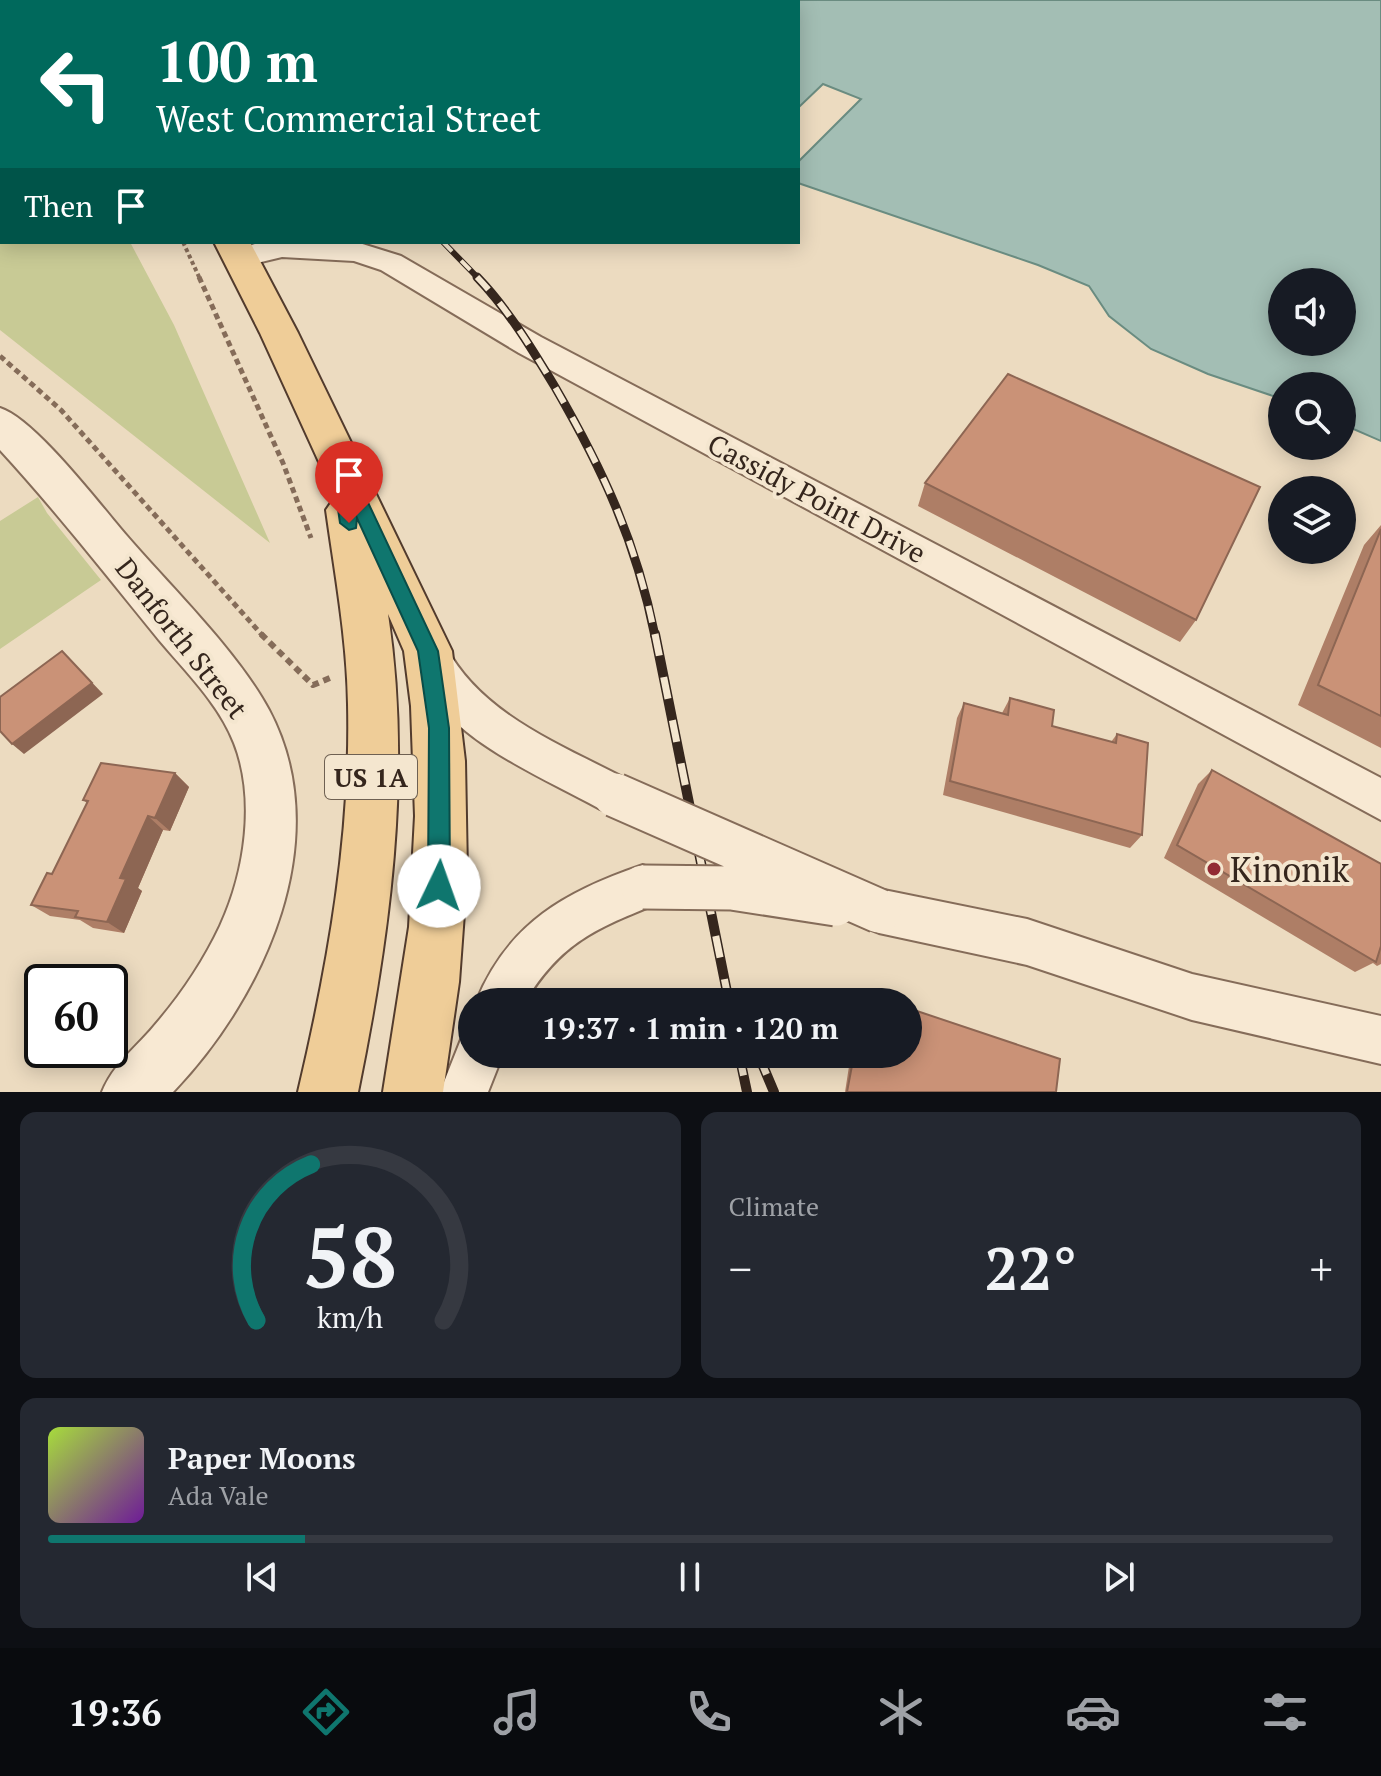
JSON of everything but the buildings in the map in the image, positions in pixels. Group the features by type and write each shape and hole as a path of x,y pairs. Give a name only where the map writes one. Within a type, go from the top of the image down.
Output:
{"main road":[{"name":"US 1A","path":"236,250 428,651 438,707 441,837 430,986 413,1092"},
{"name":"US 1A","path":"328,1092 358,937 370,823 369,649 339,460"}],"street":[{"name":"Cassidy Point Drive","path":"236,250 317,248 356,252 391,263 530,345 1381,800"},
{"name":"Danforth Street","path":"0,423 53,480 221,680 244,712 256,737 267,778 271,840 259,891 242,940 217,990 183,1036 132,1092"},
{"path":"428,651 445,684 509,735 615,795 879,911"},
{"path":"507,988 523,962 556,928 589,906 643,887 732,888 879,911 1027,942 1192,997 1381,1040"},
{"path":"464,1092 473,1068"}],"path":[{"path":"184,244 283,463 313,547"},
{"path":"0,356 61,410 260,633 313,685 330,678"},
{"path":"329,664 330,692"}],"green space":[{"path":"0,244 131,244 174,325 270,543 0,330"},
{"path":"38,497 47,513 101,580 0,649 0,521"}],"shaded area":[{"path":"800,0 1381,0 1381,441 1356,430 1356,372 1268,372 1268,394 1208,374 1151,349 1109,316 1089,286 1038,265 800,184 800,160 861,99 823,84 800,106"}],"railway":[{"path":"445,244 479,279"},
{"path":"477,277 528,344 603,477 628,537 655,636"},
{"path":"655,634 726,988"},
{"path":"742,1068 747,1092"},
{"path":"764,1068 774,1092"}],"place":[{"name":"Kinonik","path":"1214,869"}],"route":[{"path":"349,523 339,460 428,651 439,728 439,886"}]}
